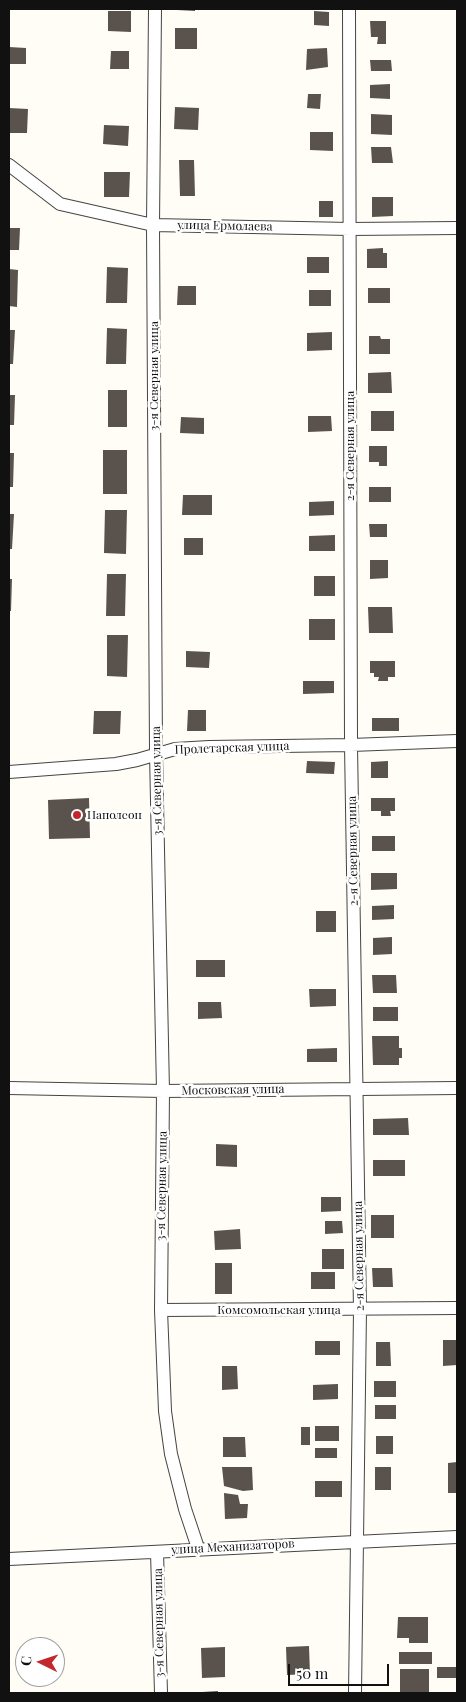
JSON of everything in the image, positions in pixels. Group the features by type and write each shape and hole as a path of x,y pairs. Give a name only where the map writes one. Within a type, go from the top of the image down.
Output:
{"street":[{"name":"3-я Северная улица","path":"155,9 153,224 156,753 163,1091 161,1310 165,1411 171,1454 185,1509 198,1548"},
{"name":"2-я Северная улица","path":"349,9 351,745 360,1310 355,1693"},
{"name":"улица Ермолаева","path":"9,165 60,204 153,224 350,229 457,228"},
{"name":"Пролетарская улица","path":"9,772 116,764 174,749 457,741"},
{"name":"Московская улица","path":"9,1088 163,1091 457,1088"},
{"name":"Комсомольская улица","path":"161,1310 457,1308"},
{"name":"улица Механизаторов","path":"9,1559 457,1536"},
{"name":"3-я Северная улица","path":"157,1552 161,1693"}],"building":[{"path":"195,9 195,11 177,10"},
{"path":"108,11 131,11 131,32 108,31"},
{"path":"314,11 329,12 329,26 314,25"},
{"path":"370,21 386,21 386,44 377,44 378,37 371,37"},
{"path":"175,28 197,28 197,49 175,49"},
{"path":"9,47 26,48 26,64 9,64"},
{"path":"327,48 328,67 306,70 307,49"},
{"path":"111,51 129,51 129,69 110,69"},
{"path":"370,60 391,60 392,71 371,71"},
{"path":"390,84 390,99 370,98 370,85"},
{"path":"308,94 321,94 320,109 307,108"},
{"path":"175,107 199,108 198,130 174,129"},
{"path":"9,108 28,109 27,133 9,133"},
{"path":"371,114 392,115 392,135 371,134"},
{"path":"104,125 129,126 128,146 103,144"},
{"path":"310,132 333,132 333,151 310,150"},
{"path":"371,147 391,147 393,163 372,163"},
{"path":"179,160 194,160 195,196 180,196"},
{"path":"104,172 130,172 129,197 104,197"},
{"path":"372,197 393,197 393,216 372,217"},
{"path":"319,201 333,201 333,217 319,217"},
{"path":"9,228 20,228 19,250 9,250"},
{"path":"383,248 383,253 387,253 387,268 367,268 367,249"},
{"path":"307,257 329,257 329,273 307,273"},
{"path":"107,267 128,268 127,303 106,303"},
{"path":"9,269 18,270 17,307 9,306"},
{"path":"178,286 196,286 196,305 177,305"},
{"path":"368,288 390,288 390,303 368,303"},
{"path":"309,290 331,290 331,306 309,306"},
{"path":"107,328 127,329 126,364 106,364"},
{"path":"9,330 15,330 13,364 9,364"},
{"path":"332,332 332,350 307,351 307,333"},
{"path":"369,336 380,336 381,339 390,339 390,354 369,354"},
{"path":"391,372 392,393 368,393 368,373"},
{"path":"108,390 127,390 127,427 108,427"},
{"path":"9,395 15,395 14,425 9,425"},
{"path":"371,411 394,411 394,431 371,431"},
{"path":"308,416 331,416 332,431 308,432"},
{"path":"181,417 204,418 204,434 180,433"},
{"path":"369,446 387,446 387,466 379,466 379,462 369,462"},
{"path":"103,450 127,450 127,494 103,494"},
{"path":"9,453 14,453 13,487 9,487"},
{"path":"369,487 391,487 391,502 369,502"},
{"path":"183,495 212,495 212,515 182,515"},
{"path":"334,501 334,515 309,516 309,502"},
{"path":"105,510 127,510 126,554 104,553"},
{"path":"9,514 14,514 12,549 9,549"},
{"path":"369,524 387,524 387,537 370,537"},
{"path":"335,535 335,551 309,551 309,536"},
{"path":"184,538 203,538 203,555 184,555"},
{"path":"370,560 388,560 388,578 370,579"},
{"path":"107,574 126,574 125,616 106,616"},
{"path":"314,576 335,576 335,596 314,596"},
{"path":"9,579 12,579 11,611 9,611"},
{"path":"368,607 392,607 393,633 369,633"},
{"path":"309,619 335,619 335,640 309,640"},
{"path":"107,635 128,635 127,677 107,676"},
{"path":"186,651 210,652 209,668 186,667"},
{"path":"370,661 395,661 395,677 388,677 388,681 378,681 379,677 374,677 374,673 370,673"},
{"path":"303,681 334,681 334,693 303,694"},
{"path":"188,710 206,710 206,731 187,731"},
{"path":"94,711 121,711 120,734 93,734"},
{"path":"372,718 399,718 399,731 372,731"},
{"path":"307,761 335,762 334,774 306,773"},
{"path":"388,761 388,778 371,778 371,762"},
{"path":"89,798 90,838 49,839 48,800"},
{"path":"371,798 395,798 395,811 390,811 391,816 381,816 381,811 371,811"},
{"path":"372,836 395,836 395,851 372,851"},
{"path":"371,873 397,873 397,889 371,890"},
{"path":"394,905 394,919 372,920 372,906"},
{"path":"316,911 336,911 336,932 316,932"},
{"path":"392,937 392,954 373,955 373,938"},
{"path":"196,960 225,960 225,977 196,977"},
{"path":"372,975 396,975 397,993 373,993"},
{"path":"309,989 336,989 336,1006 310,1007"},
{"path":"198,1002 221,1002 222,1018 198,1019"},
{"path":"373,1007 398,1007 398,1021 373,1021"},
{"path":"372,1036 399,1036 399,1048 402,1048 402,1058 399,1058 399,1065 373,1065"},
{"path":"337,1048 337,1062 307,1062 307,1049"},
{"path":"408,1118 409,1135 373,1135 373,1119"},
{"path":"216,1144 237,1145 237,1167 216,1166"},
{"path":"373,1160 405,1160 405,1176 373,1176"},
{"path":"321,1197 341,1197 341,1211 321,1212"},
{"path":"371,1215 394,1215 394,1238 371,1238"},
{"path":"325,1221 342,1221 343,1233 325,1234"},
{"path":"240,1229 241,1249 215,1250 214,1231"},
{"path":"322,1249 344,1249 344,1269 322,1269"},
{"path":"215,1263 232,1263 232,1294 215,1294"},
{"path":"372,1268 392,1268 393,1287 373,1287"},
{"path":"311,1272 335,1272 335,1289 311,1289"},
{"path":"443,1340 457,1340 457,1365 443,1366"},
{"path":"315,1341 340,1341 340,1355 315,1355"},
{"path":"376,1342 390,1342 391,1366 376,1366"},
{"path":"222,1366 237,1366 238,1389 222,1390"},
{"path":"374,1381 396,1381 396,1397 374,1397"},
{"path":"338,1384 338,1399 313,1400 313,1385"},
{"path":"375,1405 396,1405 396,1419 375,1419"},
{"path":"315,1426 339,1426 339,1441 315,1441"},
{"path":"301,1427 310,1427 310,1445 301,1445"},
{"path":"376,1436 393,1436 393,1454 376,1454"},
{"path":"223,1437 245,1437 246,1457 223,1457"},
{"path":"315,1448 337,1448 337,1458 315,1458"},
{"path":"457,1462 457,1493 448,1493 448,1463"},
{"path":"222,1467 252,1467 253,1490 243,1491 224,1486"},
{"path":"375,1467 391,1467 391,1490 375,1490"},
{"path":"315,1481 342,1481 342,1497 315,1497"},
{"path":"224,1493 238,1495 240,1504 248,1504 247,1518 225,1519"},
{"path":"398,1617 428,1617 428,1643 409,1643 409,1638 397,1638"},
{"path":"309,1646 310,1674 287,1675 286,1647"},
{"path":"225,1647 225,1677 202,1678 201,1648"},
{"path":"399,1652 432,1652 432,1664 399,1664"},
{"path":"437,1667 457,1667 457,1678 437,1678"},
{"path":"400,1669 429,1669 429,1693 400,1693"},
{"path":"218,1691 218,1693 202,1693 202,1692"}],"place":[{"name":"Наполеон","path":"77,815"}]}
